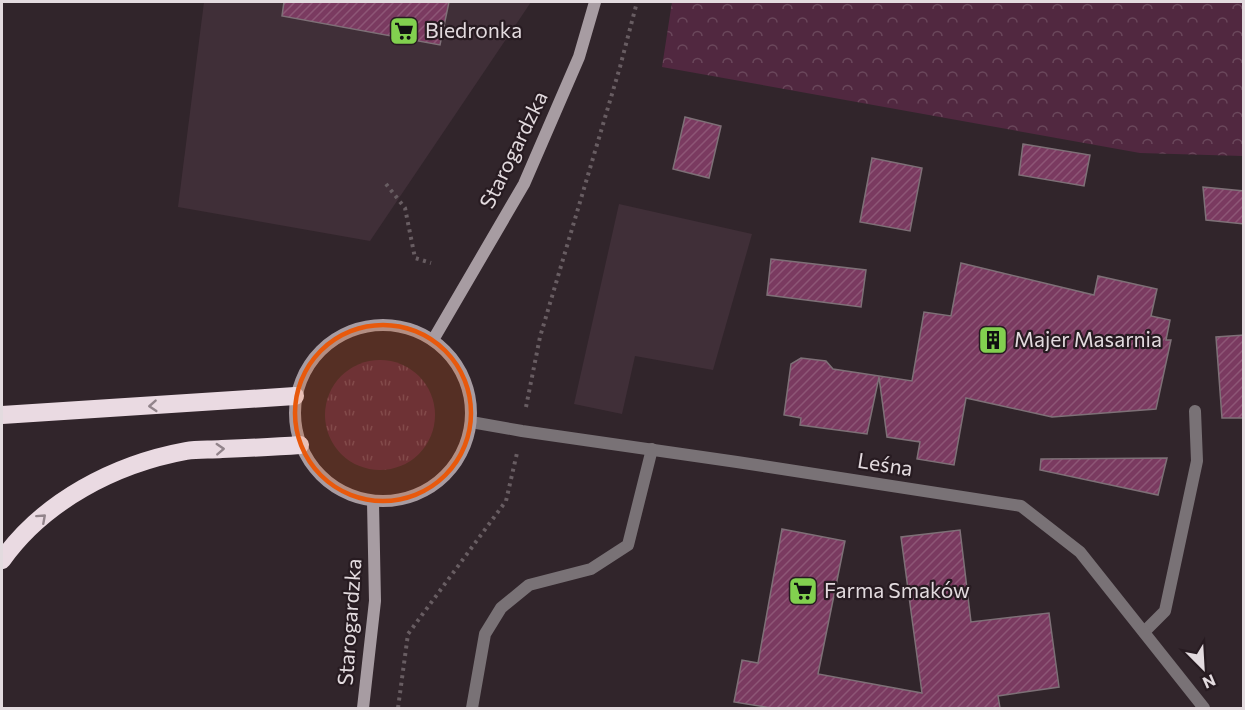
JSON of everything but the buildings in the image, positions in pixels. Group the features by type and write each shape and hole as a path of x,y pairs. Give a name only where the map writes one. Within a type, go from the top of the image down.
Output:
{"highway":[{"path":"2,415 295,396"},
{"path":"2,560 9,549 45,514 87,485 147,460 188,451 300,446"}],"main road":[{"name":"Starogardzka","path":"432,339 524,184 579,57 595,2"},
{"path":"366,326 401,326 432,339 455,361 469,390 471,422 461,456 439,482 408,499 373,502 349,496 328,483 311,467 300,446 294,421 295,396 309,364 333,339 366,326"},
{"name":"Starogardzka","path":"363,708 375,601 373,502"}],"street":[{"path":"1144,632 1165,611 1197,461 1195,411"},
{"name":"Leśna","path":"471,422 1021,506 1080,552 1204,708"},
{"path":"472,708 485,634 501,608 529,585 591,569 628,545 652,449"}],"path":[{"path":"398,708 408,634 506,501 540,337 637,2"},
{"path":"386,184 405,208 415,258 431,263"}],"highlighted area":[{"path":"366,326 401,326 433,340 455,361 469,390 471,422 461,456 439,482 408,499 373,502 349,496 311,467 300,445 295,396 309,364 333,339"}],"shaded area":[{"path":"204,2 531,2 370,241 178,207"},
{"path":"619,204 752,234 713,370 635,356 622,414 574,404"}],"green space":[{"path":"672,2 1243,2 1243,156 1140,153 662,67"},
{"path":"380,360 401,364 419,376 431,394 435,415 431,436 419,454 401,466 380,470 359,466 341,454 329,436 325,415 329,394 341,376 359,364"}],"place":[{"name":"Biedronka","path":"404,31"},
{"name":"Majer Masarnia","path":"993,340"},
{"name":"Farma Smaków","path":"803,591"}]}
